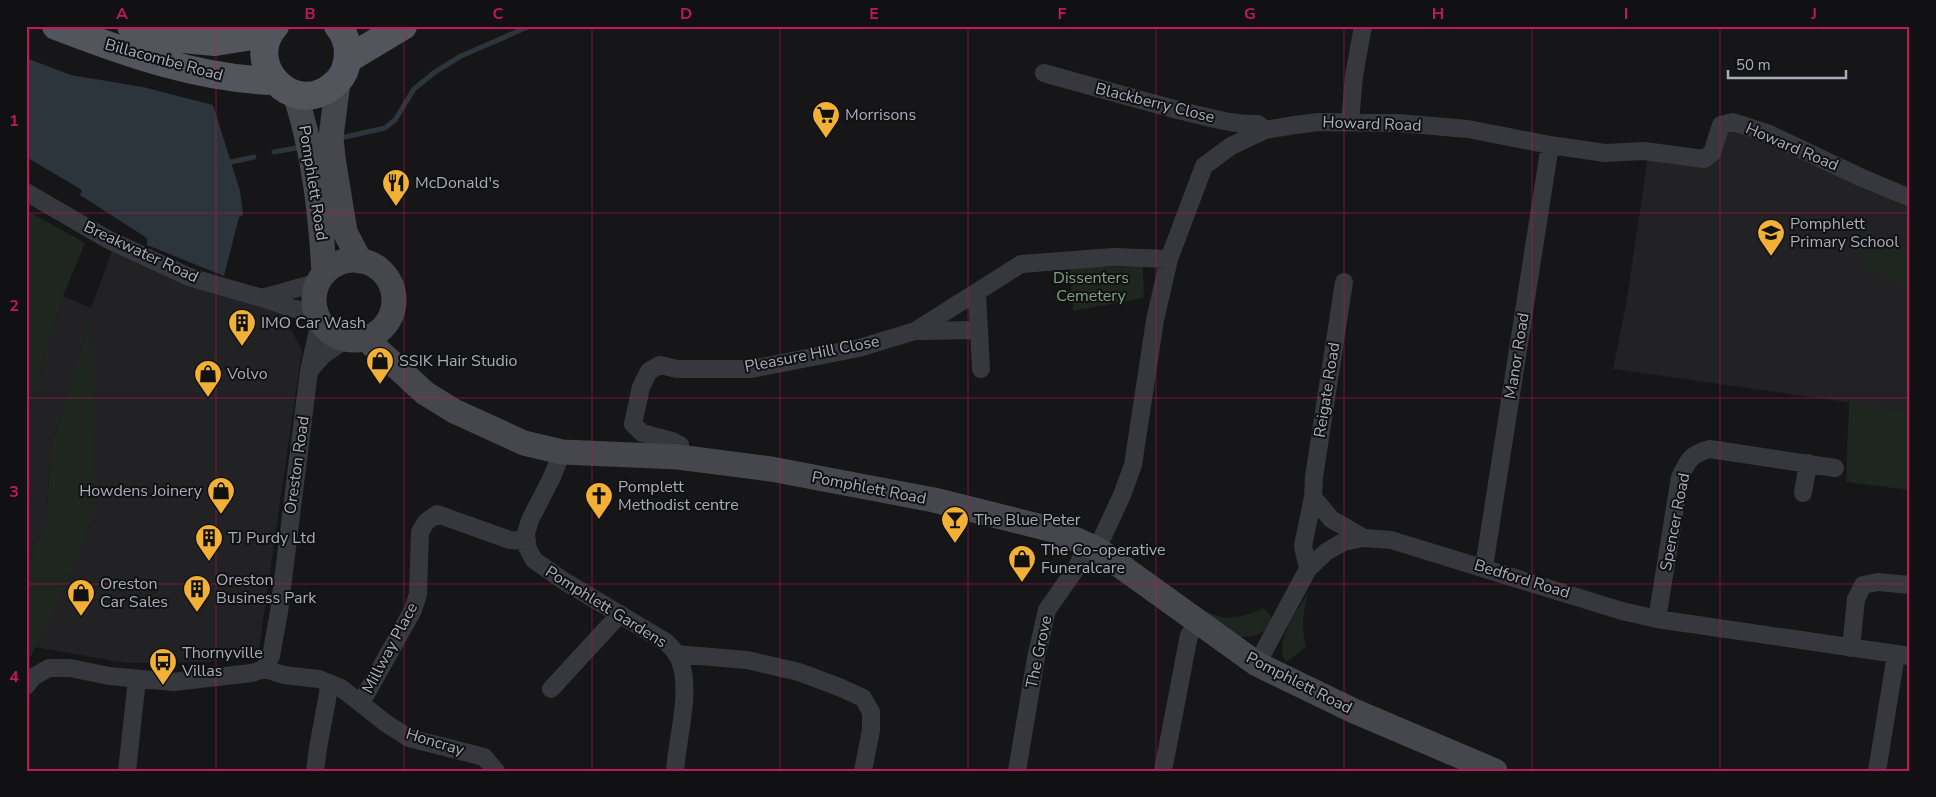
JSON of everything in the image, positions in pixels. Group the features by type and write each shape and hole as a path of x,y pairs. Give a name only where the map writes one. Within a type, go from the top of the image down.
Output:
{"main road":[{"name":"Billacombe Road","path":"56,26 120,50 206,73 285,88 310,96 325,91 343,70"},
{"name":"Billacombe Road","path":"131,26 171,38 215,42 272,29"},
{"path":"338,26 347,42 343,70"},
{"path":"343,70 403,26"},
{"path":"272,29 264,47 265,62 271,77 285,88"}],"street":[{"path":"1350,122 1354,76 1363,26"},
{"name":"Pomphlett Road","path":"343,70 331,137 345,232 360,261"},
{"name":"Blackberry Close","path":"1044,73 1207,117 1243,124 1258,124 1265,130"},
{"name":"Pomphlett Road","path":"285,88 310,147 322,231 321,278"},
{"name":"Howard Road","path":"1092,547 1122,495 1133,465 1155,320 1169,259 1204,166 1231,146 1265,130 1318,122 1398,123 1468,130 1605,153 1644,150 1704,160 1712,153 1722,125 1733,122 1767,133 1860,177 1910,198"},
{"name":"Manor Road","path":"1484,567 1550,145"},
{"name":"Breakwater Road","path":"26,192 107,239 189,277 262,298 318,317"},
{"name":"Pleasure Hill Close","path":"678,457 680,446 672,441 642,433 633,424 641,388 649,371 660,365 677,368 751,368 859,348 916,331 1021,264 1114,257 1169,259"},
{"path":"262,298 321,278 334,266 347,261 360,261 378,268 386,276 394,297 393,310 382,329 323,355 309,371"},
{"path":"321,278 315,292 314,303 318,317 326,329 356,339"},
{"name":"Reigate Road","path":"1308,570 1303,546 1313,498 1314,477 1344,282"},
{"path":"977,293 981,368"},
{"name":"Oreston Road","path":"264,669 271,656 278,612 309,371 318,317"},
{"name":"Pomphlett Road","path":"388,321 407,375"},
{"name":"Pleasure Hill Close","path":"916,331 979,330"},
{"name":"Pomphlett Road","path":"356,339 407,375 425,393 454,411 524,443 562,452 678,457 771,469 934,500 1054,530 1092,547 1257,664 1354,711 1495,771"},
{"name":"Spencer Road","path":"1657,619 1680,477 1688,461 1698,452 1710,449 1835,468"},
{"path":"526,541 530,520 552,477 562,452"},
{"path":"1803,493 1808,463"},
{"path":"1313,498 1331,519 1364,538"},
{"name":"Millway Place","path":"361,703 413,610 418,594 420,532 426,522 437,514 510,540 526,541"},
{"name":"Bedford Road","path":"1257,664 1308,570 1326,552 1334,547 1343,542 1364,538 1391,540 1484,567 1622,611 1657,619 1903,656"},
{"name":"Pomphlett Gardens","path":"526,541 534,560 564,581 666,642 676,654 682,668 684,698 675,771"},
{"name":"The Grove","path":"1018,771 1036,658 1047,610 1092,547"},
{"path":"1851,648 1856,599 1863,586 1878,582 1910,585"},
{"path":"550,689 620,614"},
{"path":"1163,771 1189,635 1199,622"},
{"path":"676,654 747,660 799,672 862,698 871,712 871,730 863,771"},
{"path":"1877,771 1903,656"},
{"path":"26,686 33,677 48,668 70,668 137,679 173,682 252,674 264,669"},
{"name":"Honcray","path":"264,669 284,675 324,681 341,688 387,724 409,738 484,757 496,771"},
{"path":"127,771 137,679"},
{"path":"315,771 324,681"}],"shaded area":[{"path":"26,58 71,75 143,87 213,105 240,191 243,215 239,217 224,276 147,245 147,238 80,195 82,190 26,157"},
{"name":"Pomphlett Primary School","path":"1736,129 1788,149 1910,209 1910,411 1613,369 1626,305 1648,156 1710,165 1726,133"},
{"path":"112,251 283,315 302,350 259,649 247,655 206,662 126,663 35,647 69,579 91,520 90,313 51,448 46,522 26,569 26,419 63,296 91,308"}],"green space":[{"path":"26,210 85,243 63,296 26,419"},
{"path":"1875,235 1910,252 1910,289 1860,265"},
{"name":"Dissenters Cemetery","path":"1070,267 1143,267 1144,298 1073,311"},
{"path":"91,308 89,330 94,453 91,520 69,579 32,654 26,661 26,569 46,522 51,448 79,356"},
{"path":"1849,402 1910,411 1910,490 1846,482"},
{"path":"1308,593 1303,620 1306,647 1286,662 1282,646 1284,637"},
{"path":"1192,604 1211,614 1227,618 1244,616 1264,608 1273,619 1264,631 1251,636 1240,637"}],"waterway":[{"path":"345,137 385,128 395,120 414,89 435,72 461,56 530,26"},
{"path":"274,152 296,148"},
{"path":"225,161 231,162 254,157"}],"place":[{"name":"Morrisons","path":"826,139"},
{"name":"McDonald's","path":"396,207"},
{"name":"Pomphlett Primary School","path":"1771,257"},
{"name":"IMO Car Wash","path":"242,347"},
{"name":"SSIK Hair Studio","path":"380,385"},
{"name":"Volvo","path":"208,398"},
{"name":"Howdens Joinery","path":"221,515"},
{"name":"Pomplett Methodist centre","path":"599,520"},
{"name":"The Blue Peter","path":"955,544"},
{"name":"TJ Purdy Ltd","path":"209,562"},
{"name":"The Co-operative Funeralcare","path":"1022,583"},
{"name":"Oreston Business Park","path":"197,613"},
{"name":"Oreston Car Sales","path":"81,617"},
{"name":"Thornyville Villas","path":"163,686"}]}
